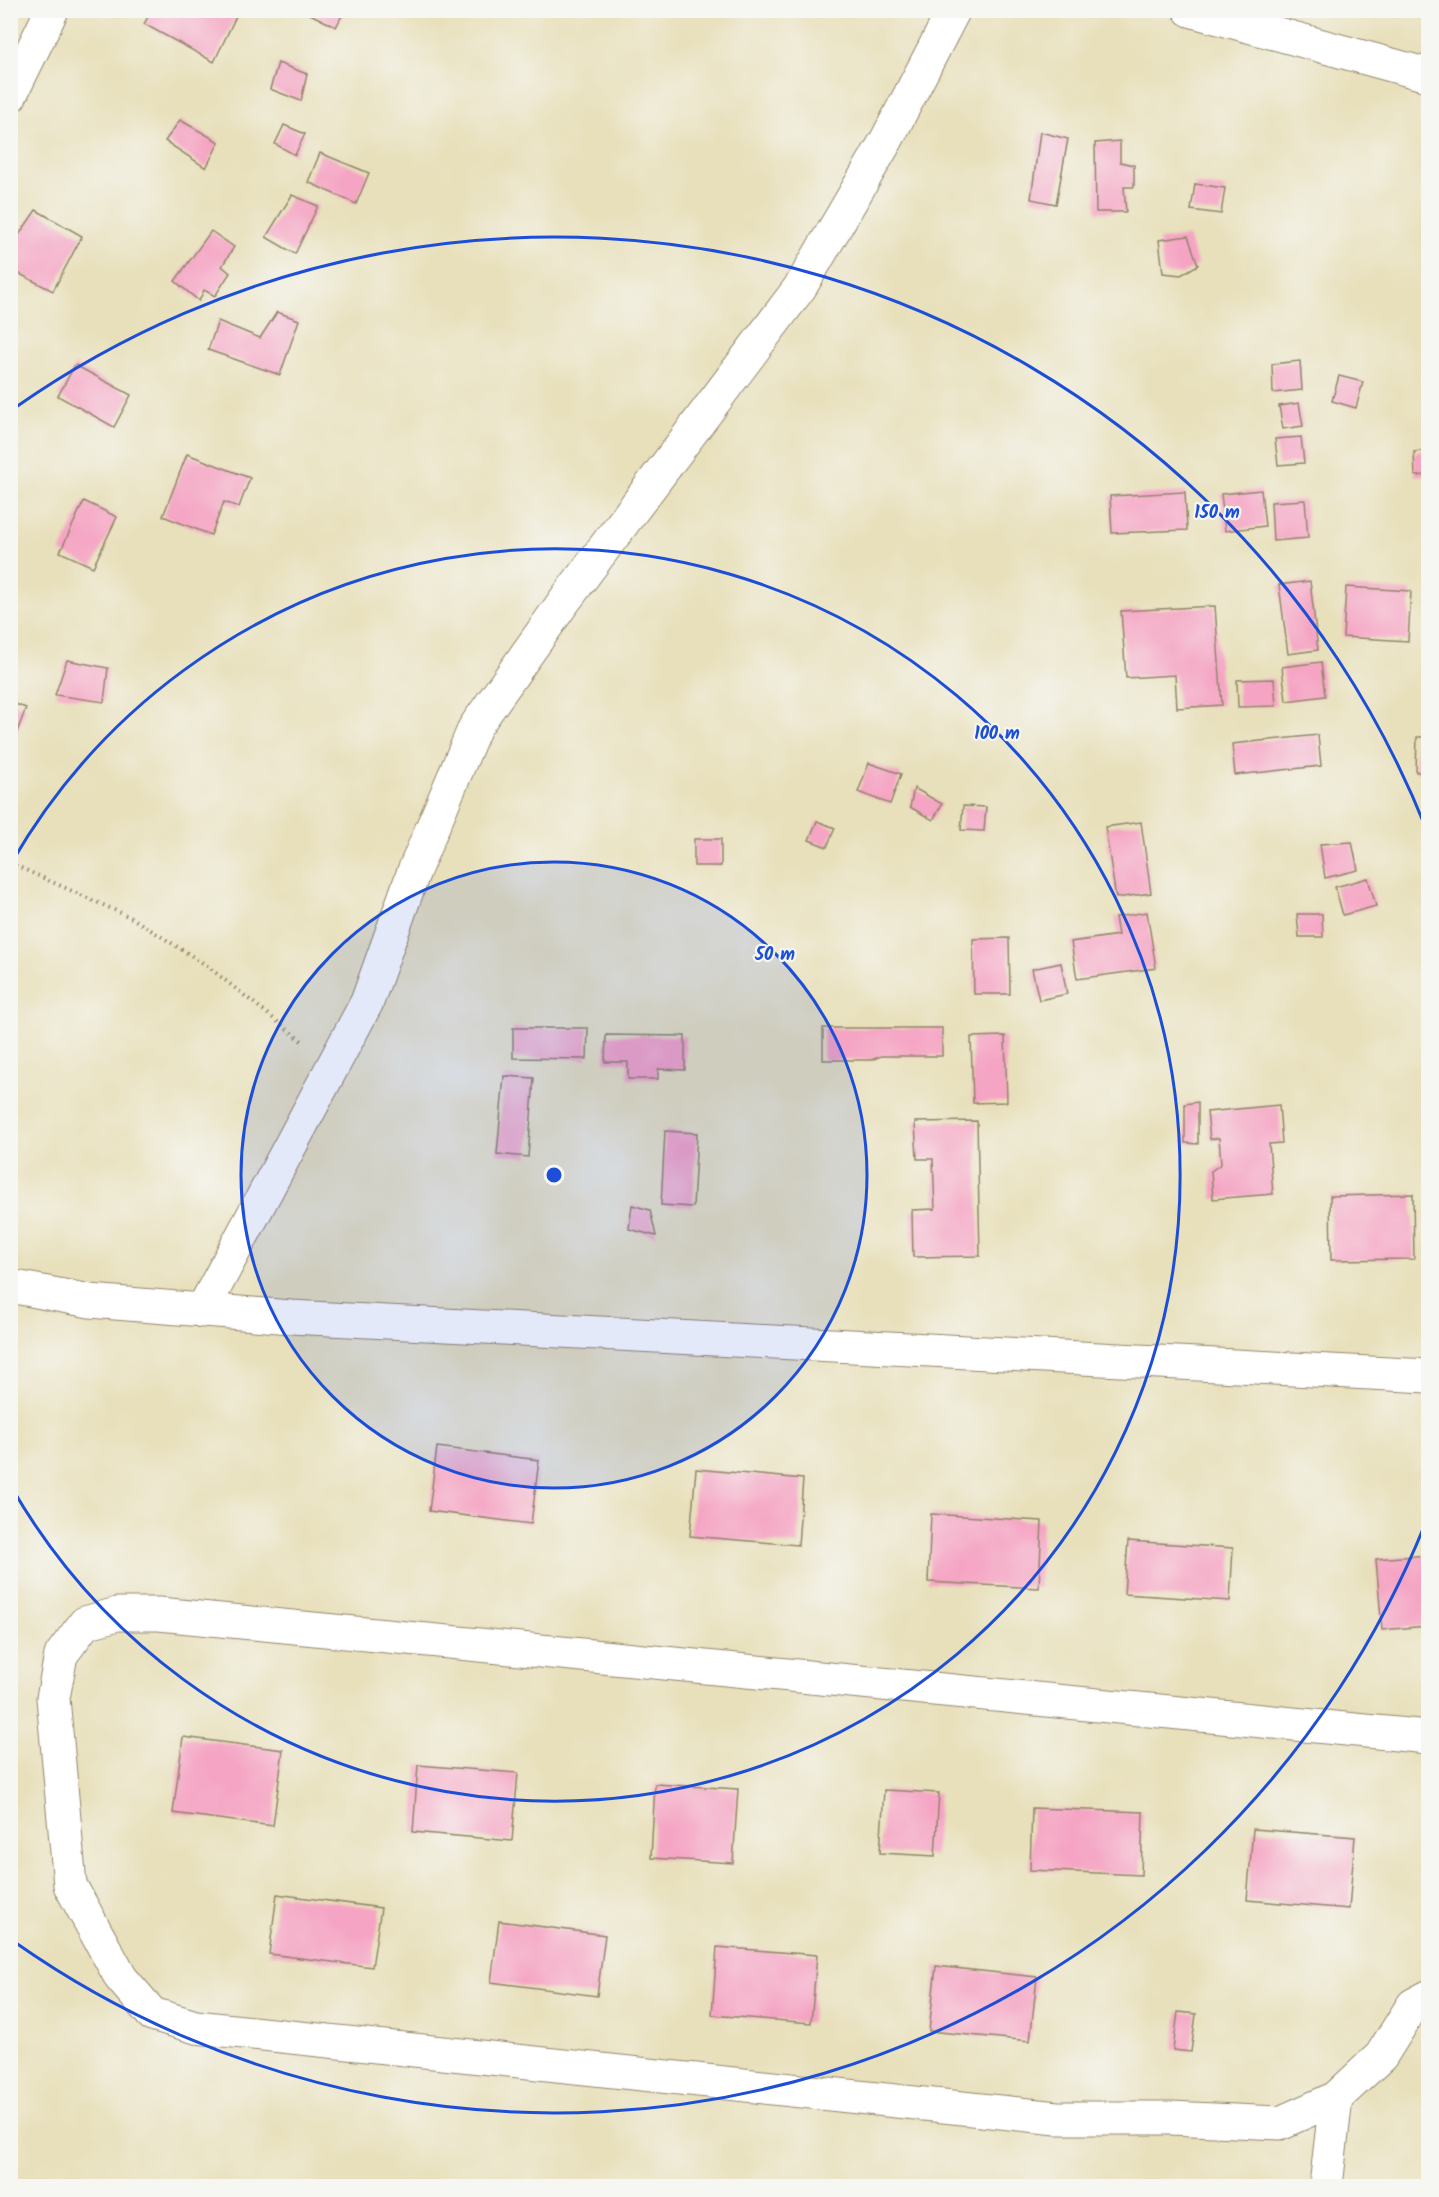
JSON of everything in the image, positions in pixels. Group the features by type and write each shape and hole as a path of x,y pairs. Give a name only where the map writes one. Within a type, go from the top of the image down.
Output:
{"street":[{"path":"10,96 52,10"},
{"path":"202,1311 366,1002 414,871 475,727 578,581 801,286 887,139 954,10"},
{"path":"1190,10 1428,75"},
{"path":"10,1286 90,1301 202,1311 1428,1376"},
{"path":"1428,1737 159,1614 117,1614 85,1623 61,1654 53,1698 70,1885 121,1978 152,2014 196,2027 1057,2118 1171,2118 1280,2123 1336,2098 1381,2055 1413,2005 1428,1997"},
{"path":"1326,2187 1336,2098"}],"path":[{"path":"10,863 132,918 169,941 206,965 334,1066"}],"building":[{"path":"152,10 239,10 214,62 144,24"},
{"path":"309,10 345,10 336,27 308,13"},
{"path":"278,63 307,74 301,101 270,89"},
{"path":"180,120 219,142 206,168 165,141"},
{"path":"284,125 305,134 295,155 275,144"},
{"path":"1040,132 1068,139 1056,204 1031,199"},
{"path":"1120,141 1120,162 1134,165 1134,187 1124,187 1126,212 1096,212 1095,143"},
{"path":"320,153 369,173 356,204 308,182"},
{"path":"1195,184 1225,188 1221,214 1191,210"},
{"path":"292,195 318,206 295,254 266,237"},
{"path":"36,210 82,236 53,291 10,269 10,248"},
{"path":"211,231 234,247 222,266 230,273 215,296 204,290 199,301 175,281"},
{"path":"1188,236 1198,265 1181,275 1163,273 1159,240"},
{"path":"277,312 299,320 280,375 208,350 218,321 260,338"},
{"path":"1300,361 1302,390 1273,393 1272,364"},
{"path":"75,365 131,395 114,427 58,396"},
{"path":"1339,376 1363,382 1356,408 1332,401"},
{"path":"1299,403 1303,426 1283,429 1279,406"},
{"path":"1301,437 1304,463 1278,465 1275,439"},
{"path":"1428,450 1428,475 1415,476 1414,452"},
{"path":"187,454 250,478 239,507 224,502 211,535 163,516"},
{"path":"1261,490 1265,526 1225,531 1221,494"},
{"path":"1185,492 1187,530 1112,533 1110,496"},
{"path":"1305,500 1308,538 1273,541 1271,502"},
{"path":"84,501 117,517 93,567 60,552"},
{"path":"1310,581 1318,650 1288,654 1279,585"},
{"path":"1346,587 1411,591 1408,641 1343,637"},
{"path":"1215,606 1222,705 1177,708 1175,675 1126,678 1121,611"},
{"path":"67,660 108,668 104,702 55,695"},
{"path":"1321,662 1325,696 1286,701 1282,667"},
{"path":"1274,679 1276,706 1238,707 1237,680"},
{"path":"10,702 26,708 11,748 10,748"},
{"path":"1318,735 1321,766 1235,775 1232,744"},
{"path":"1417,737 1428,737 1428,772 1416,772"},
{"path":"869,763 901,774 890,804 858,792"},
{"path":"914,788 942,804 933,820 910,807"},
{"path":"963,806 986,807 984,831 961,830"},
{"path":"817,821 835,828 827,847 809,840"},
{"path":"1141,822 1151,893 1116,898 1105,827"},
{"path":"694,839 721,839 721,866 694,866"},
{"path":"1352,842 1358,870 1325,878 1320,844"},
{"path":"1368,878 1376,906 1343,915 1335,887"},
{"path":"1147,912 1156,968 1077,979 1071,942 1118,935 1115,917"},
{"path":"1297,914 1322,914 1323,937 1299,937"},
{"path":"1009,938 1010,994 974,994 973,939"},
{"path":"1061,963 1067,994 1039,1000 1032,969"},
{"path":"513,1028 588,1028 587,1059 513,1058"},
{"path":"823,1028 942,1028 942,1056 881,1056 871,1060 823,1060"},
{"path":"606,1035 685,1036 685,1070 658,1069 658,1079 628,1079 628,1062 605,1062"},
{"path":"1005,1036 1007,1102 973,1103 971,1037"},
{"path":"504,1076 534,1078 528,1157 497,1154"},
{"path":"1198,1102 1198,1144 1185,1143 1185,1104"},
{"path":"1279,1105 1282,1143 1269,1144 1273,1194 1213,1199 1211,1171 1221,1164 1219,1138 1210,1139 1207,1112"},
{"path":"977,1121 980,1256 913,1257 912,1210 935,1209 933,1159 917,1159 915,1122"},
{"path":"665,1131 697,1133 693,1207 661,1205"},
{"path":"1413,1194 1414,1259 1331,1260 1330,1196"},
{"path":"632,1205 650,1210 656,1236 629,1229"},
{"path":"437,1447 539,1460 531,1524 429,1511"},
{"path":"696,1469 803,1479 798,1545 690,1536"},
{"path":"931,1514 1042,1521 1039,1588 928,1582"},
{"path":"1128,1541 1233,1548 1230,1601 1124,1594"},
{"path":"1428,1555 1428,1626 1382,1630 1376,1559"},
{"path":"183,1737 283,1750 273,1826 173,1813"},
{"path":"418,1765 518,1773 512,1841 413,1832"},
{"path":"655,1784 738,1789 733,1863 651,1858"},
{"path":"884,1790 939,1793 935,1856 880,1853"},
{"path":"1032,1808 1143,1812 1141,1875 1030,1870"},
{"path":"1253,1829 1355,1837 1349,1909 1247,1900"},
{"path":"277,1894 381,1908 372,1967 269,1954"},
{"path":"499,1921 605,1935 597,1996 491,1982"},
{"path":"717,1947 817,1955 811,2023 712,2015"},
{"path":"936,1966 1037,1977 1030,2041 929,2031"},
{"path":"1178,2012 1196,2014 1191,2052 1173,2050"}]}
